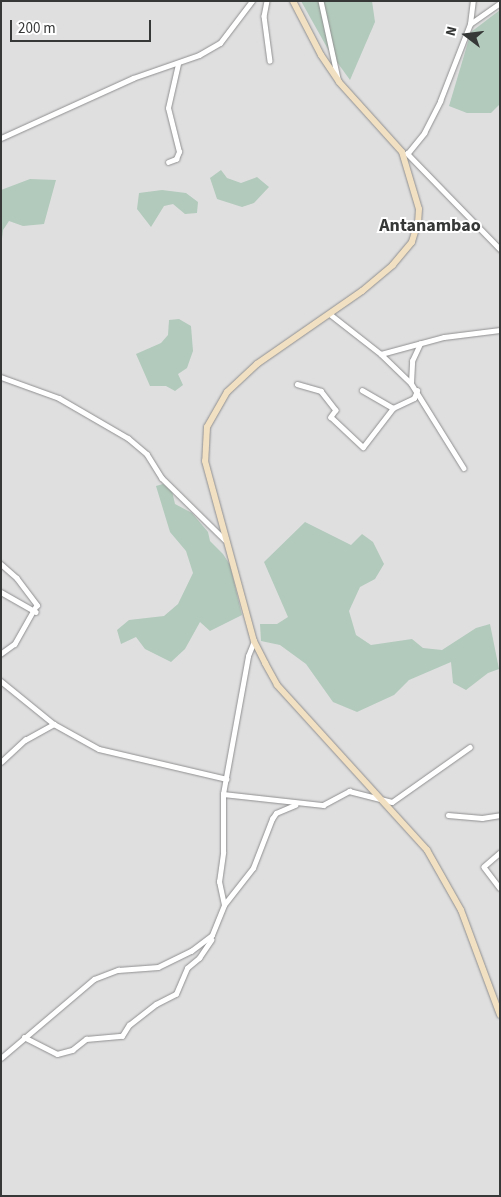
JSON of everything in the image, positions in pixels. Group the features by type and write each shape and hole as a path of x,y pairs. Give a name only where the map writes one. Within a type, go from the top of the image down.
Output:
{"main road":[{"path":"294,2 321,55 339,82 405,153 419,209 415,234 394,265 330,314 248,372 227,392 209,422 205,439 205,461 230,544 254,642 277,685 427,850 450,887 461,910 500,1015"}],"street":[{"path":"1,138 124,81 178,64 220,43 252,1"},
{"path":"267,1 264,16 270,61"},
{"path":"321,1 339,82"},
{"path":"473,1 470,24 440,101 424,133 405,153 500,249"},
{"path":"470,24 500,3"},
{"path":"168,162 176,159 179,152 168,108 178,64"},
{"path":"330,314 381,354 411,383 464,468"},
{"path":"381,354 468,332 500,330"},
{"path":"411,383 412,361 420,344"},
{"path":"1,378 59,398 128,438 147,454 162,478 230,544"},
{"path":"297,384 321,391 336,410 331,416 363,447 393,408 414,398 417,391"},
{"path":"362,390 393,408"},
{"path":"1,564 37,605 36,612 15,644 1,654"},
{"path":"1,592 36,612"},
{"path":"224,905 219,882 223,852 223,794 228,779 248,656 254,642"},
{"path":"1,681 54,724 99,749 228,779"},
{"path":"1,762 25,740 54,724"},
{"path":"223,794 323,806 349,791 386,803 470,747"},
{"path":"1,1058 94,980 118,970 158,967 191,951 212,935 224,905 253,868 272,819 276,813 298,804"},
{"path":"448,815 482,818 500,815"},
{"path":"500,854 484,867 500,888"},
{"path":"24,1037 57,1054 72,1050 86,1039 122,1036 129,1025 156,1004 176,994 187,968 199,958 211,940"}],"green space":[{"path":"301,1 372,1 375,22 350,80 329,51"},
{"path":"500,10 500,104 491,113 467,113 449,106 471,32"},
{"path":"221,170 227,178 241,183 257,177 269,187 254,203 242,207 217,199 210,178"},
{"path":"30,179 56,180 44,224 23,226 9,221 3,230 1,247 1,190"},
{"path":"162,190 186,193 198,202 197,213 185,214 173,204 164,206 151,227 137,209 139,193"},
{"path":"179,319 191,326 193,351 187,368 178,374 183,385 175,391 166,386 150,386 136,354 161,343 168,335 169,320"},
{"path":"163,484 172,491 175,504 192,513 208,532 210,541 223,554 230,565 242,615 210,631 200,622 185,649 171,662 145,649 136,637 121,644 117,630 129,620 164,616 178,604 193,573 186,551 170,532 156,486"},
{"path":"305,522 351,545 362,534 373,542 384,564 375,579 360,587 349,611 356,635 371,645 412,639 423,648 442,650 476,628 490,624 499,669 488,673 466,690 453,683 451,662 409,680 394,695 357,712 333,702 306,664 280,645 261,641 260,624 277,624 288,617 264,562"}],"district":[{"name":"Antanambao","path":"430,226"}]}
